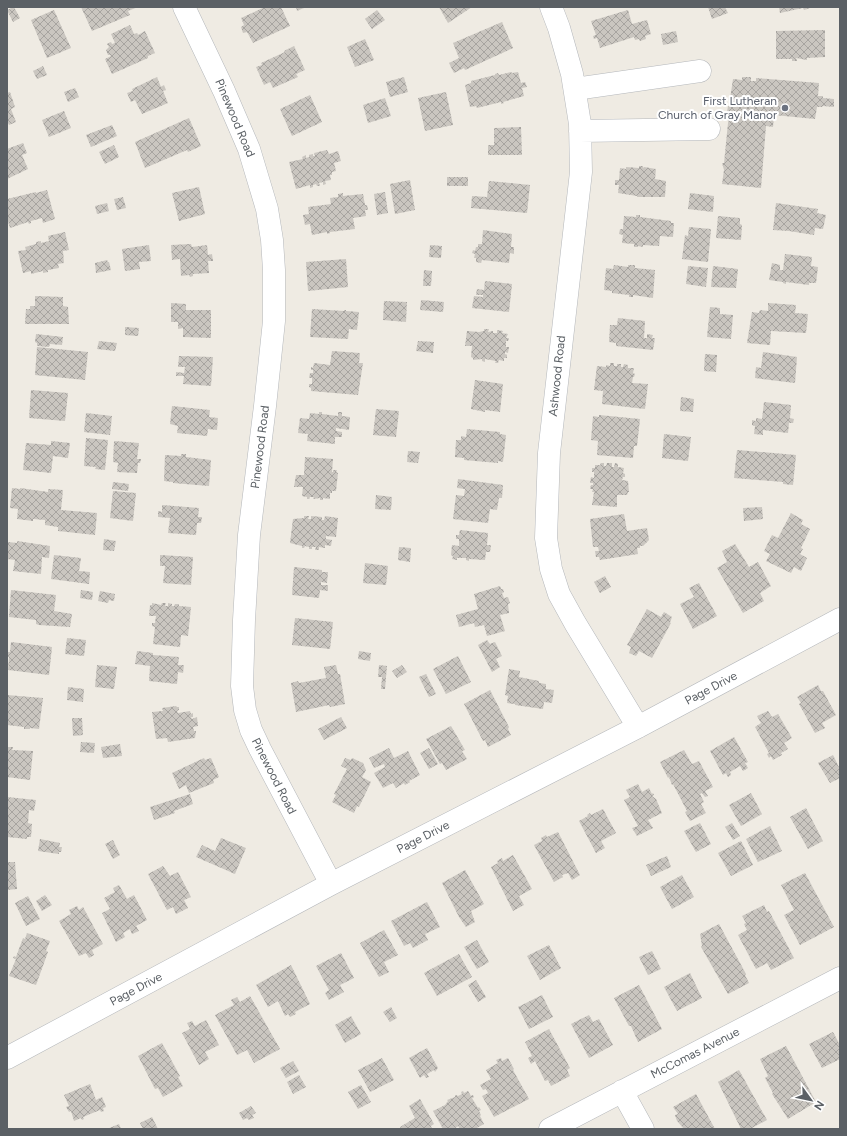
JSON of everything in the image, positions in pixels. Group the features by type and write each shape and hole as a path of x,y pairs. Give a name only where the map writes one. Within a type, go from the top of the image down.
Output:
{"street":[{"name":"Pinewood Road","path":"184,7 224,91 249,149 267,209 274,270 274,321 249,534 242,686 245,710 251,730 260,749 331,884"},
{"name":"Ashwood Road","path":"550,7 559,28 575,89 580,131 581,172 568,275 549,453 546,538 551,569 559,594 575,624 638,727"},
{"path":"575,89 700,71"},
{"path":"580,131 709,129"},
{"name":"Page Drive","path":"7,1058 331,884 638,727 840,619"},
{"name":"McComas Avenue","path":"550,1129 840,978"},
{"path":"622,1091 643,1129"}],"building":[{"path":"13,7 20,18 13,22 7,10"},
{"path":"81,7 138,7 128,11 130,15 92,31"},
{"path":"265,7 281,7 290,26 253,43 247,32 243,33 241,27 244,25 241,18"},
{"path":"296,7 306,7 297,11"},
{"path":"439,7 472,7 448,23"},
{"path":"708,7 725,7 728,13 712,19"},
{"path":"779,7 810,7 810,8 780,13"},
{"path":"54,10 71,48 47,58 31,20"},
{"path":"377,10 385,20 372,29 365,19"},
{"path":"628,10 632,24 647,20 651,34 645,36 646,39 640,41 639,39 635,40 634,37 600,48 597,38 594,39 593,36 596,35 591,21"},
{"path":"502,22 513,48 465,70 464,68 454,73 449,63 459,58 453,43"},
{"path":"130,25 134,34 137,33 138,35 145,31 155,53 148,56 148,58 112,74 105,59 111,56 108,55 106,50 109,47 107,44 111,42 112,44 115,43 111,34"},
{"path":"825,30 825,57 807,58 807,60 796,58 797,61 792,61 792,59 776,59 776,31"},
{"path":"676,31 678,42 663,45 661,34"},
{"path":"365,39 374,60 355,67 347,47"},
{"path":"294,46 305,70 296,74 298,77 273,88 270,82 264,85 256,67"},
{"path":"43,66 47,75 37,79 33,71"},
{"path":"518,72 521,83 525,82 527,87 522,88 524,96 503,102 504,103 501,104 501,102 477,108 476,106 470,107 465,85 471,83 471,81 498,73 499,75"},
{"path":"157,77 161,87 164,85 166,90 163,91 168,103 142,114 135,100 131,102 127,93"},
{"path":"404,77 408,92 390,97 386,82"},
{"path":"742,77 751,77 751,81 756,81 756,78 819,83 818,96 834,99 834,107 817,107 815,119 774,115 773,127 766,126 761,188 722,184 724,170 722,163 724,163 729,113 727,112 733,79 742,80"},
{"path":"75,88 79,97 68,102 64,92"},
{"path":"10,92 15,107 11,109 16,122 9,125 7,121 7,93"},
{"path":"446,92 453,125 425,131 418,98"},
{"path":"310,95 322,122 292,136 280,109"},
{"path":"385,98 391,116 368,123 363,105"},
{"path":"64,111 71,128 49,137 42,120"},
{"path":"189,118 201,146 188,152 187,150 145,168 135,142"},
{"path":"112,125 117,136 91,147 86,135"},
{"path":"521,127 522,155 488,155 488,145 494,145 494,128"},
{"path":"23,143 27,153 22,155 28,169 7,179 7,149"},
{"path":"114,145 119,157 105,164 99,152"},
{"path":"327,150 329,154 338,151 341,161 334,163 336,171 332,172 332,175 330,175 331,180 325,181 326,184 323,185 323,182 319,183 320,186 317,186 316,184 310,188 310,185 296,189 289,162 303,159 302,157 306,155 306,158 313,154 313,156 315,156 314,153"},
{"path":"639,166 643,166 643,168 656,169 655,179 666,181 665,197 637,197 618,193 619,185 615,185 615,180 619,180 620,168 639,168"},
{"path":"447,177 468,177 468,186 447,186"},
{"path":"410,180 415,210 395,214 390,184"},
{"path":"489,181 530,185 527,213 471,208 472,196 487,197"},
{"path":"199,187 205,214 179,221 172,193"},
{"path":"47,190 55,219 43,223 42,218 31,221 29,224 28,222 10,228 7,218 7,199"},
{"path":"385,192 388,213 377,215 374,194"},
{"path":"343,193 343,196 363,194 365,205 367,205 368,210 365,210 366,216 353,218 355,229 312,235 310,224 305,225 303,215 309,214 308,207 331,204 330,198 338,197 338,194"},
{"path":"690,193 714,196 713,212 688,209"},
{"path":"123,197 126,208 117,210 114,199"},
{"path":"107,203 109,211 97,214 95,206"},
{"path":"776,203 818,209 817,213 826,215 823,229 815,228 814,235 773,230"},
{"path":"636,215 640,215 640,217 671,221 671,223 674,223 673,237 660,236 659,246 643,245 643,247 634,247 634,244 622,243 623,235 619,234 620,229 623,229 624,216 636,217"},
{"path":"718,216 740,218 740,224 742,225 741,240 716,238"},
{"path":"689,227 711,229 708,262 682,259 685,235 688,236"},
{"path":"483,230 512,234 511,247 514,247 514,254 510,253 509,263 482,260 481,263 476,262 476,258 474,258 475,254 472,253 473,250 475,251 476,247 478,247 478,244 482,244"},
{"path":"65,232 69,250 63,251 64,263 58,264 59,268 48,270 48,272 43,273 43,271 31,274 31,271 23,273 18,251 26,250 25,247 36,244 36,242 41,241 41,243 49,241 48,236"},
{"path":"191,244 192,247 207,245 208,255 212,254 213,261 208,261 209,273 193,274 193,276 190,277 189,275 181,276 180,259 172,260 171,245"},
{"path":"149,245 151,261 139,262 140,269 125,271 122,249"},
{"path":"430,245 442,246 441,258 429,257"},
{"path":"785,254 812,257 811,266 818,267 816,283 809,283 809,285 786,282 786,284 783,282 769,280 772,263 780,265 780,270 783,270"},
{"path":"346,259 348,287 308,291 306,262"},
{"path":"107,260 111,270 96,273 95,263"},
{"path":"614,265 628,267 628,265 635,265 635,268 655,270 653,298 633,295 633,297 629,297 629,295 612,293 612,291 604,290 606,268 613,269"},
{"path":"688,266 708,268 706,287 686,284"},
{"path":"713,266 738,269 736,288 711,287"},
{"path":"424,270 432,271 431,286 423,286"},
{"path":"485,281 512,284 509,312 472,308 474,296 483,297 483,295 476,295 477,289 484,290"},
{"path":"35,296 63,297 63,306 68,307 69,324 25,324 26,309 30,309 30,306 35,306"},
{"path":"421,300 444,302 443,312 420,310"},
{"path":"384,301 407,302 406,322 383,320"},
{"path":"171,303 186,304 186,310 211,310 211,338 183,337 183,328 178,329 178,322 171,322"},
{"path":"768,303 796,305 795,313 808,314 806,333 771,331 770,345 747,343 752,312 759,313 760,310 768,311"},
{"path":"710,307 720,308 720,314 733,315 731,339 707,337"},
{"path":"312,309 359,312 357,330 349,329 348,339 310,337"},
{"path":"618,318 645,321 644,338 647,338 647,334 653,335 652,338 655,338 653,350 616,346 616,343 609,342 610,325 617,325"},
{"path":"125,327 139,328 138,336 125,335"},
{"path":"484,329 489,329 488,332 493,331 493,333 497,333 497,330 508,334 506,338 509,338 508,341 506,341 506,347 509,347 508,353 505,352 507,358 504,358 504,361 499,360 498,363 495,363 496,361 485,359 485,362 482,361 482,359 473,360 471,357 472,346 465,346 467,331 479,332 484,331"},
{"path":"36,334 63,337 62,345 50,344 49,347 37,346 37,343 35,342"},
{"path":"99,341 117,343 115,351 97,349"},
{"path":"418,341 434,342 433,353 416,351"},
{"path":"37,347 88,352 85,380 35,375"},
{"path":"332,351 360,353 359,363 363,363 358,395 311,391 309,384 312,384 312,378 309,378 310,373 313,373 313,370 311,370 311,367 313,368 314,363 330,365"},
{"path":"763,352 797,357 795,383 755,378 756,367 761,368"},
{"path":"705,354 717,355 716,372 704,371"},
{"path":"179,356 213,357 211,386 183,384 184,376 176,376 176,372 184,373 185,367 178,367"},
{"path":"610,363 614,363 614,366 621,364 621,367 623,367 624,364 628,365 628,368 634,368 633,373 635,374 632,383 648,384 645,409 602,404 603,391 594,390 597,366 606,367 606,365 610,366"},
{"path":"475,380 503,384 500,412 485,410 485,412 471,409"},
{"path":"31,390 68,393 65,421 29,418"},
{"path":"681,397 694,399 693,412 680,411"},
{"path":"764,402 791,405 790,418 794,419 793,423 789,423 788,433 763,430 763,435 754,434 755,426 752,425 752,420 756,421 756,418 762,419"},
{"path":"172,406 210,410 209,417 218,418 217,430 208,429 207,436 177,433 178,426 170,424"},
{"path":"376,409 399,411 396,437 373,435"},
{"path":"319,412 322,412 322,414 338,416 338,412 342,412 342,416 350,417 349,430 336,428 336,431 342,432 342,437 335,437 335,444 307,441 308,434 298,433 300,418 309,419 310,413 319,414"},
{"path":"86,413 112,416 110,435 84,432"},
{"path":"599,415 640,419 637,446 634,446 633,458 597,455 598,441 591,440 593,416 599,417"},
{"path":"467,429 500,432 500,434 506,435 503,462 498,461 498,463 464,460 464,458 455,457 456,440 461,440 461,436 466,437"},
{"path":"664,434 691,437 688,461 662,458"},
{"path":"86,438 108,440 105,470 95,469 96,467 84,466"},
{"path":"51,441 70,443 68,458 53,456 51,473 23,470 26,443 51,445"},
{"path":"114,441 139,443 137,459 141,459 140,463 138,463 137,473 117,472 118,463 113,462"},
{"path":"737,450 796,455 793,485 783,484 783,482 734,478"},
{"path":"408,451 420,452 418,463 407,462"},
{"path":"181,454 186,454 186,457 211,460 209,486 164,481 165,455 181,456"},
{"path":"305,457 333,459 332,472 333,470 337,470 336,472 338,473 336,491 332,491 332,493 330,493 330,499 323,498 323,500 320,500 320,498 313,499 314,497 310,497 307,499 307,497 302,496 303,487 294,487 296,475 304,475"},
{"path":"601,463 604,463 604,466 606,466 607,463 612,463 612,467 614,467 615,463 618,464 618,467 624,468 623,473 625,474 625,477 623,477 622,480 628,481 629,492 627,495 617,495 617,507 592,505 594,492 592,492 593,489 590,489 593,483 590,483 591,477 594,478 594,472 592,472 592,468 595,468 595,465 600,465"},
{"path":"458,479 503,485 502,498 499,498 497,510 490,509 488,523 453,519 456,495 464,496 465,489 457,488"},
{"path":"113,482 129,484 128,491 112,489"},
{"path":"12,488 48,492 48,489 63,490 61,510 97,513 95,535 58,531 58,527 45,525 45,520 33,519 33,521 17,519 18,509 10,508"},
{"path":"113,491 136,493 133,521 110,518"},
{"path":"376,495 392,497 391,510 375,509"},
{"path":"162,505 199,508 198,517 202,517 201,523 197,523 196,535 168,533 170,518 158,517 158,511 162,512"},
{"path":"762,507 763,519 744,521 743,508"},
{"path":"791,513 803,520 801,524 810,529 801,548 803,549 800,554 807,558 801,571 794,567 791,573 766,561 770,554 764,551 772,535 778,538"},
{"path":"624,514 627,531 647,528 649,540 643,546 640,546 640,548 637,548 638,554 600,560 599,557 596,557 595,551 599,551 598,547 593,547 590,519"},
{"path":"304,516 309,516 308,519 311,519 311,516 322,517 322,520 324,520 325,516 338,518 336,537 326,536 326,539 332,540 331,546 325,545 325,548 319,547 319,550 315,550 316,547 309,549 309,547 305,546 302,548 302,546 290,543 293,519 304,518"},
{"path":"460,530 488,533 487,545 491,545 490,552 486,552 485,560 469,559 469,561 466,560 466,558 457,558 457,560 452,559 452,545 459,546 459,539 456,539 456,535 459,535"},
{"path":"104,539 116,541 114,551 103,550"},
{"path":"17,541 50,546 49,558 42,557 41,574 13,571 15,560 7,559 8,542 17,543"},
{"path":"735,544 749,567 758,562 771,586 760,593 764,601 743,613 717,568 727,562 722,551"},
{"path":"399,547 411,548 410,562 398,560"},
{"path":"54,555 81,558 79,571 90,572 89,584 51,579"},
{"path":"160,555 193,557 191,585 163,583 165,566 160,566"},
{"path":"365,563 388,566 386,585 363,583"},
{"path":"294,567 328,572 327,583 321,582 321,585 328,585 328,591 320,590 319,598 292,595"},
{"path":"605,576 611,587 600,593 594,582"},
{"path":"699,583 717,616 693,629 680,604 694,597 689,588"},
{"path":"500,586 504,592 502,593 504,598 508,597 510,603 508,604 509,613 500,615 505,631 487,636 484,625 475,627 474,623 459,627 456,615 478,609 474,594"},
{"path":"11,590 56,595 54,611 72,614 70,627 39,625 36,624 36,620 9,617"},
{"path":"81,590 93,592 92,600 80,598"},
{"path":"100,591 115,594 114,601 109,600 108,603 98,601"},
{"path":"152,603 161,605 162,603 166,603 165,606 168,606 168,603 172,604 172,606 179,604 179,606 191,607 188,636 181,635 180,647 153,644 155,627 152,626 152,623 155,623 156,616 149,616 150,605 152,605"},
{"path":"647,609 661,617 664,612 672,617 671,623 652,658 639,651 636,656 629,653 631,647 627,645"},
{"path":"295,618 333,622 330,649 292,645"},
{"path":"67,638 86,640 84,656 65,654"},
{"path":"487,640 490,644 495,642 502,656 496,659 500,667 492,672 478,645"},
{"path":"11,642 52,647 49,675 8,670 9,657 7,656 7,652 10,652"},
{"path":"137,651 153,653 153,655 179,657 178,665 184,665 183,673 178,672 177,684 149,681 150,666 135,664"},
{"path":"359,651 371,653 370,661 358,659"},
{"path":"458,656 471,682 446,694 433,669"},
{"path":"97,665 117,667 114,689 95,687"},
{"path":"336,665 338,674 340,674 345,704 330,707 329,705 296,712 291,683 326,678 324,667"},
{"path":"379,665 387,666 385,689 381,689 382,677 378,677"},
{"path":"402,665 407,672 397,678 392,671"},
{"path":"509,669 520,671 519,677 539,681 539,683 546,684 546,689 554,690 552,703 544,702 543,709 507,703 508,696 505,695"},
{"path":"426,674 436,694 429,697 419,677"},
{"path":"818,685 821,691 823,691 836,715 822,723 825,728 815,733 799,704 801,703 797,697"},
{"path":"68,687 84,689 83,702 67,700"},
{"path":"490,690 509,727 508,729 511,735 488,747 485,740 483,741 464,704"},
{"path":"7,695 43,698 39,729 24,729 24,727 7,725"},
{"path":"179,707 179,710 177,711 178,713 190,711 191,714 193,713 193,717 191,717 192,719 197,717 198,726 193,727 194,731 196,731 195,738 168,742 167,738 156,739 152,712 163,711 162,708"},
{"path":"768,711 772,717 778,714 792,738 784,743 788,749 781,753 782,755 773,760 771,756 769,758 767,754 769,753 755,727 761,723 757,716"},
{"path":"341,717 347,728 324,740 318,729"},
{"path":"72,718 82,718 83,735 73,736"},
{"path":"451,726 465,750 462,751 467,759 446,770 442,763 440,764 426,739"},
{"path":"734,737 748,762 745,763 748,768 743,771 740,766 730,772 731,775 728,777 726,773 723,775 710,751"},
{"path":"81,742 95,743 94,753 80,752"},
{"path":"120,744 122,756 103,758 101,747"},
{"path":"7,747 13,747 12,750 33,751 30,780 7,777"},
{"path":"389,748 394,758 408,751 420,775 405,785 404,783 396,788 393,783 383,788 374,773 385,767 384,764 374,768 369,758"},
{"path":"429,748 438,764 429,769 420,753"},
{"path":"684,750 692,764 699,761 713,787 705,791 708,796 705,797 702,793 700,794 704,802 701,804 706,813 690,821 685,812 687,811 660,762"},
{"path":"833,755 840,769 840,778 830,783 818,763"},
{"path":"204,758 205,760 211,758 219,777 213,780 214,783 189,793 186,785 179,789 172,773"},
{"path":"345,758 351,760 352,758 363,763 366,770 362,777 371,782 359,807 357,806 354,813 332,802 336,795 334,794 347,769 341,766"},
{"path":"638,784 642,792 649,788 652,794 653,793 654,795 652,796 656,799 662,813 648,820 653,828 637,836 632,828 638,826 624,800 630,797 626,790"},
{"path":"751,793 762,814 741,826 729,805"},
{"path":"190,794 193,804 174,811 175,813 154,820 150,807"},
{"path":"7,797 36,800 34,811 29,810 28,823 32,824 31,837 27,837 27,839 7,837"},
{"path":"806,808 823,841 808,849 790,817"},
{"path":"603,809 616,833 601,841 605,848 596,853 579,821 588,816 587,815 590,813 591,815"},
{"path":"700,823 711,844 696,852 684,831"},
{"path":"732,823 740,836 733,840 725,827"},
{"path":"770,826 782,851 758,862 746,839"},
{"path":"558,832 580,875 572,880 568,873 562,875 563,877 554,882 534,845 542,841 541,838 546,835 547,837"},
{"path":"221,838 246,848 235,874 196,857 202,845 215,851"},
{"path":"40,839 60,843 59,847 62,847 61,852 59,852 59,854 38,851"},
{"path":"113,840 120,855 113,859 105,844"},
{"path":"741,841 753,865 731,876 718,853"},
{"path":"513,855 532,889 519,896 524,905 513,911 491,867 498,863 497,861 502,858 503,861"},
{"path":"667,856 671,867 651,876 646,865"},
{"path":"7,862 15,862 17,889 7,890"},
{"path":"163,866 170,876 178,872 191,897 184,900 188,908 176,914 173,907 167,910 148,874"},
{"path":"465,870 484,904 471,911 475,922 466,927 459,917 442,883"},
{"path":"805,873 834,927 800,945 784,915 794,910 781,885"},
{"path":"682,875 694,897 672,909 660,887"},
{"path":"119,885 127,899 134,895 147,920 136,926 139,931 132,934 130,929 123,933 125,937 116,942 102,913 110,909 104,898 115,892 113,888"},
{"path":"45,895 52,905 42,911 36,901"},
{"path":"28,896 40,919 26,926 15,903"},
{"path":"427,902 440,927 425,934 428,940 413,948 410,943 404,946 391,921"},
{"path":"764,905 767,912 769,911 794,958 771,970 767,963 756,969 738,935 747,930 744,924 746,923 742,916"},
{"path":"77,906 79,910 83,907 103,944 92,950 94,955 89,958 86,953 79,956 59,921 71,914 69,910"},
{"path":"719,924 746,974 745,975 749,983 728,994 701,947 700,934"},
{"path":"384,930 398,955 384,962 389,972 379,977 360,943"},
{"path":"27,933 50,941 46,951 48,952 36,985 9,976 16,959 13,958 14,956 16,957 23,938 25,939"},
{"path":"477,940 489,962 477,969 464,947"},
{"path":"549,945 561,968 540,980 527,956"},
{"path":"652,951 661,969 648,975 639,957"},
{"path":"341,953 354,978 340,985 344,992 329,1000 325,993 329,990 316,966"},
{"path":"459,954 472,977 437,996 424,973"},
{"path":"291,965 310,1004 295,1012 296,1014 290,1017 288,1014 285,1016 278,1001 268,1007 256,985"},
{"path":"690,973 702,998 677,1011 664,987"},
{"path":"476,980 486,997 478,1002 468,985"},
{"path":"639,985 662,1029 638,1042 631,1026 629,1026 614,998"},
{"path":"542,995 553,1017 529,1029 518,1007"},
{"path":"250,996 280,1049 254,1063 247,1050 237,1055 215,1015 234,1005 231,1000 237,997 240,1002"},
{"path":"391,1007 397,1018 390,1022 383,1012"},
{"path":"589,1015 593,1022 599,1019 613,1045 589,1058 571,1024"},
{"path":"351,1016 361,1034 345,1043 335,1025"},
{"path":"206,1020 219,1045 205,1052 209,1059 199,1065 182,1033 190,1029 187,1023 192,1021 195,1026"},
{"path":"549,1029 570,1068 567,1070 570,1076 551,1086 548,1080 545,1081 535,1061 531,1064 528,1058 532,1056 525,1042"},
{"path":"833,1032 840,1045 840,1059 822,1068 809,1044"},
{"path":"162,1043 180,1076 178,1077 183,1086 163,1097 158,1088 155,1089 138,1056"},
{"path":"786,1046 816,1102 788,1119 772,1094 773,1093 765,1078 768,1076 760,1059"},
{"path":"427,1048 438,1068 435,1072 434,1070 427,1074 429,1077 426,1078 424,1075 420,1078 409,1058"},
{"path":"382,1058 394,1080 370,1092 358,1070"},
{"path":"501,1058 502,1061 508,1058 529,1099 494,1117 482,1096 488,1093 486,1089 483,1090 480,1085 491,1079 486,1070 498,1063 496,1060"},
{"path":"293,1061 299,1071 286,1078 280,1068"},
{"path":"739,1070 767,1120 750,1129 741,1129 718,1082"},
{"path":"299,1075 306,1087 293,1094 287,1082"},
{"path":"90,1084 96,1100 102,1097 106,1107 103,1108 104,1111 101,1112 100,1110 83,1117 84,1119 82,1120 81,1118 74,1121 71,1111 69,1112 66,1107 69,1106 64,1095"},
{"path":"361,1085 371,1102 358,1109 348,1092"},
{"path":"463,1091 464,1093 468,1091 471,1096 473,1095 474,1097 472,1098 481,1110 479,1111 480,1116 484,1124 475,1129 460,1129 458,1126 454,1129 443,1129 433,1111 445,1105 448,1101 447,1100 455,1097 456,1095 458,1096 462,1094 461,1092"},
{"path":"696,1094 715,1129 684,1129 677,1121 675,1115 678,1114 673,1107"},
{"path":"420,1099 434,1124 431,1126 432,1129 401,1129 400,1127 415,1118 409,1106"},
{"path":"251,1106 256,1113 252,1115 254,1118 249,1120 247,1118 243,1120 239,1113"},
{"path":"152,1117 158,1129 143,1129 140,1123"},
{"path":"119,1124 121,1129 107,1129"}],"place":[{"name":"First Lutheran Church of Gray Manor","path":"785,108"}]}
